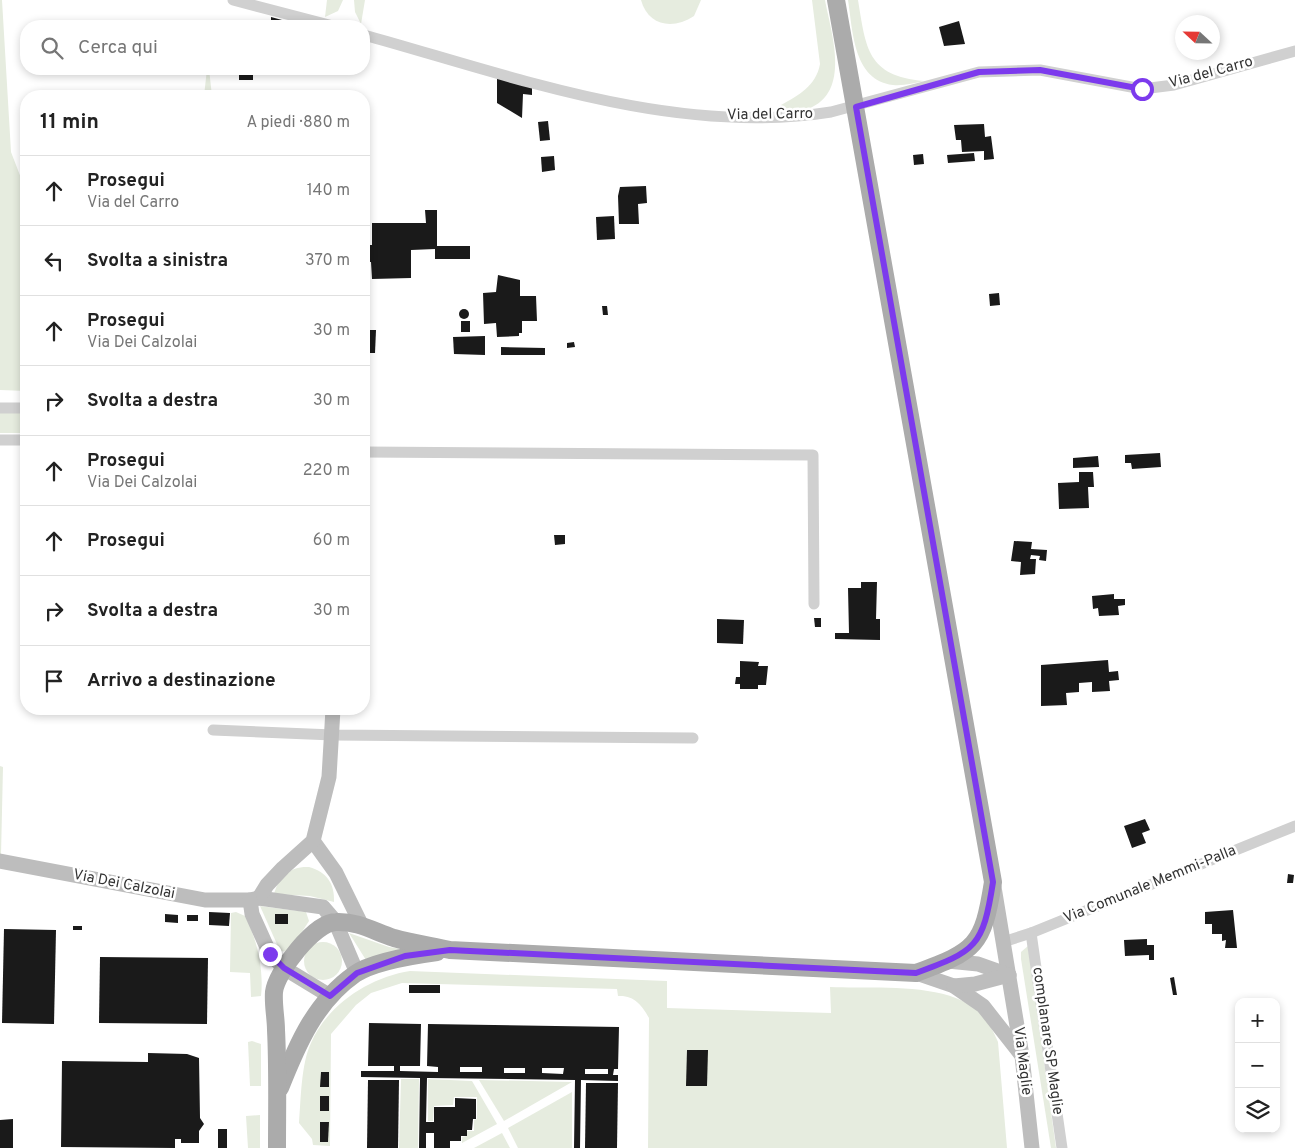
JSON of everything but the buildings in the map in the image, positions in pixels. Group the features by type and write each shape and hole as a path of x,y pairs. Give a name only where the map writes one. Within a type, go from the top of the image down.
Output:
{"main road":[{"path":"277,1148 278,1095 274,992 277,978 308,938 323,925 335,921 360,924 394,938 450,950 916,973 948,961 970,949 986,923 993,882 836,0"},
{"path":"278,1095 300,1038 330,996 357,973 405,956 450,950"}],"street":[{"path":"233,0 310,20"},
{"name":"Via del Carro","path":"370,37 577,94 669,111 761,118 806,116 856,107 979,72 1040,70 1142,89 1174,85 1295,52"},
{"path":"0,408 20,408"},
{"path":"0,440 20,440"},
{"path":"370,452 813,455 814,604"},
{"path":"330,996 284,968 270,954 252,914 254,899 283,868 313,841 328,778 333,735 333,715"},
{"path":"212,730 333,735 693,738"},
{"name":"Via Comunale Memmi-Palla","path":"1003,942 1031,933 1295,826"},
{"path":"313,841 336,874 360,924"},
{"name":"Via Dei Calzolai","path":"0,861 205,900 254,899 323,907 335,921"},
{"name":"Via Maglie","path":"993,882 1022,1056 1032,1148"},
{"path":"335,921 357,973"},
{"name":"complanare SP Maglie","path":"1031,933 1062,1148"},
{"path":"948,961 978,964 1009,975"},
{"path":"916,973 954,986 983,1006 1022,1056"},
{"path":"954,986 975,984 1009,975"}],"shaded area":[{"path":"0,0 2,0 11,152 20,175 20,391 0,390"},
{"path":"327,0 343,0 338,11 325,17"},
{"path":"354,0 365,0 362,20 359,20 355,12"},
{"path":"641,0 701,0 694,16 678,23 670,24 655,20 644,9"},
{"path":"812,0 825,0 834,45 834,76 830,89 822,101 808,109 781,111 781,105 806,89 818,72 820,64"},
{"path":"848,0 858,0 867,45 880,66 891,73 905,78 924,81 905,85 893,85 880,81 870,74 857,52"},
{"path":"206,75 210,75 211,90 205,90"},
{"path":"0,413 20,413 20,433 0,433"},
{"path":"0,766 3,767 1,855 0,855"},
{"path":"309,867 321,872 329,880 333,890 334,902 310,896 274,894 279,882 287,873 297,868"},
{"path":"260,906 306,912 309,921 289,952 280,951"},
{"path":"236,912 245,916 256,945 260,965 261,996 251,997 250,973 230,972 231,913"},
{"path":"349,933 389,947 401,949 366,960"},
{"path":"323,942 330,943 336,948 341,954 341,968 336,974 330,979 323,980 316,979 310,974 305,968 304,961 305,954 310,948 316,943"},
{"path":"1028,946 1056,1148 1051,1148 1021,959 1021,952"},
{"path":"410,971 667,981 667,1008 831,1013 830,987 909,989 948,995 965,1002 980,1012 988,1022 998,1042 1007,1148 648,1148 649,1018 633,999 618,996 617,989 402,983 371,993 356,1005 331,1034 330,1146 313,1145 312,1139 299,1123 305,1061 318,1029 339,1005 365,986 395,974"},
{"path":"252,1041 261,1044 261,1086 250,1086 248,1042"},
{"path":"401,1079 419,1079 418,1148 399,1148"},
{"path":"428,1079 472,1081 497,1124 462,1143 462,1137 467,1136 467,1131 474,1131 474,1120 477,1119 477,1097 454,1097 453,1105 434,1106 433,1121 428,1121"},
{"path":"479,1080 572,1082 504,1121"},
{"path":"572,1092 572,1148 518,1148 508,1128"},
{"path":"260,1115 260,1148 248,1148 246,1116"},
{"path":"502,1133 510,1148 474,1148"}],"route":[{"path":"270,954 284,968 330,996 357,973 405,956 450,950 916,973 948,961 970,949 986,923 993,882 856,107 979,72 1040,70 1142,89"}]}
